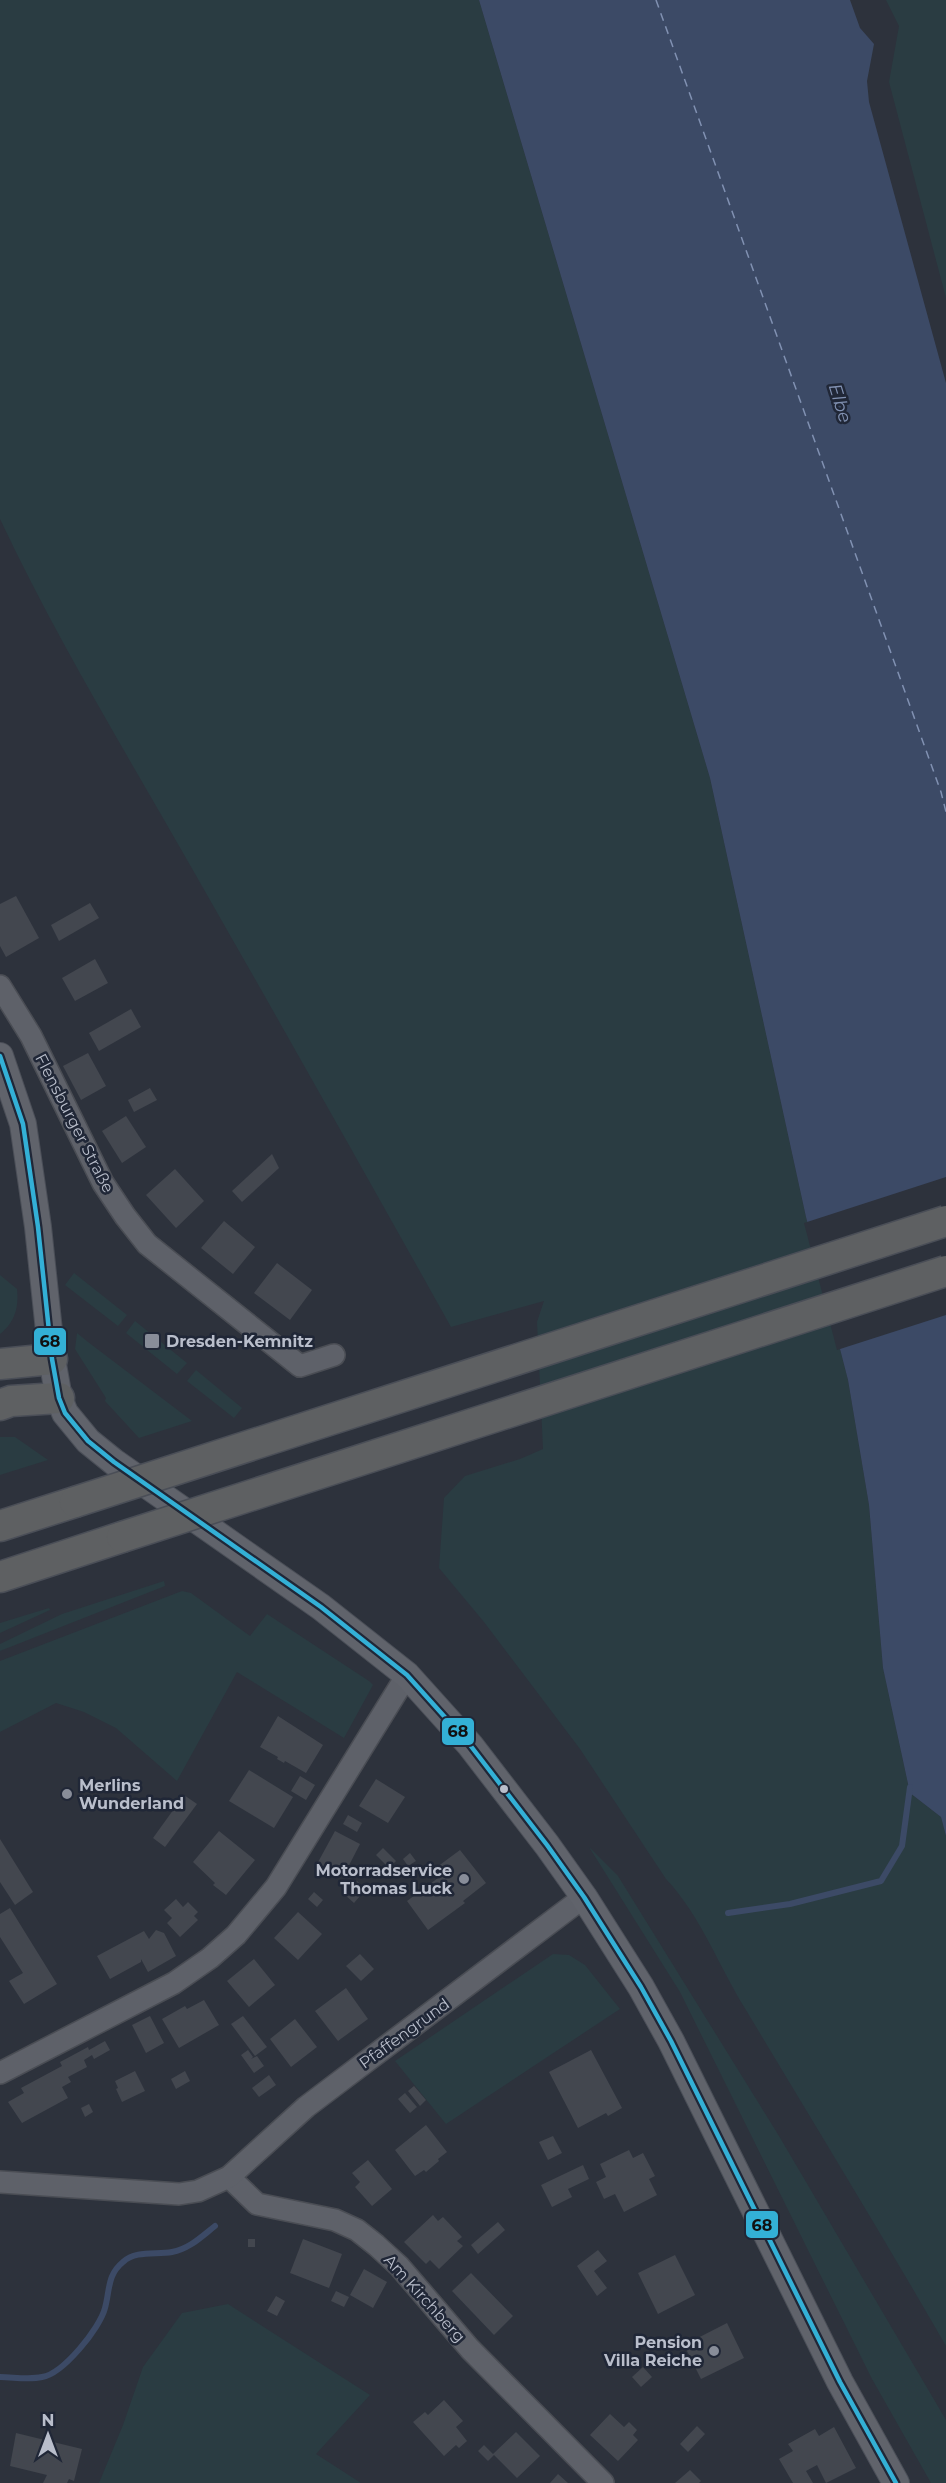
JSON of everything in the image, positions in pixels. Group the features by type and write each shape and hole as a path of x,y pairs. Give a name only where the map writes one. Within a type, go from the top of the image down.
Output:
{"highway":[{"path":"0,1526 946,1221"},
{"path":"0,1576 946,1271"},
{"path":"0,1364 52,1359"},
{"path":"0,1405 11,1401 58,1398"}],"main road":[{"path":"0,1056 23,1124 33,1192 46,1318 58,1398 65,1413 88,1442 114,1462 321,1607 406,1675 470,1745 584,1897 641,1987 671,2041 840,2382 896,2483"}],"street":[{"name":"Flensburger Straße","path":"0,986 31,1036 103,1183 147,1244 300,1366 334,1355"},
{"path":"0,2073 174,1983 210,1958 236,1935 276,1887 406,1675"},
{"name":"Pfaffengrund","path":"229,2177 306,2107 584,1897"},
{"path":"0,2182 179,2194 198,2191 229,2177"},
{"name":"Am Kirchberg","path":"229,2177 257,2204 334,2220 357,2230 376,2245 399,2266 470,2349 603,2483"}],"shaded area":[{"path":"0,0 479,0 710,778 806,1217 848,1380 869,1505 883,1668 910,1793 941,1817 946,1836 946,2346 736,1994 689,1909 666,1879 580,1749 484,1622 439,1568 444,1498 465,1476 520,1459 543,1449 537,1322 544,1301 451,1327 92,694 44,607 0,519"},
{"path":"886,0 946,0 946,298 889,82 899,26"},
{"path":"74,1273 127,1315 118,1326 65,1285"},
{"path":"0,1275 17,1289 17,1296 12,1319 0,1334"},
{"path":"135,1321 187,1363 177,1374 126,1333"},
{"path":"77,1333 192,1421 139,1438 105,1401 106,1398 75,1349"},
{"path":"196,1370 242,1408 234,1418 187,1381"},
{"path":"0,1437 15,1437 48,1460 0,1475"},
{"path":"164,1581 165,1586 0,1651 0,1644 62,1614"},
{"path":"182,1591 191,1593 250,1636 267,1614 369,1681 373,1685 344,1738 237,1672 177,1781 116,1728 84,1712 56,1703 0,1732 0,1661"},
{"path":"49,1608 50,1610 0,1633 0,1623"},
{"path":"589,1847 618,1876 779,2136 946,2420 946,2483 931,2483 872,2379 680,1992"},
{"path":"553,1954 569,1955 585,1965 620,2009 446,2124 395,2061"},
{"path":"228,2304 370,2395 316,2454 361,2483 99,2483 123,2425 143,2367 182,2313"}],"water":[{"name":"Elbe","path":"479,0 850,0 860,28 874,44 867,81 869,102 946,383 946,1836 941,1817 910,1793 883,1668 869,1505 848,1380 806,1217 710,778"}],"pier":[{"path":"946,1177 946,1315 837,1350 804,1223"}],"building":[{"path":"16,896 39,938 6,957 0,946 0,904"},
{"path":"90,903 99,918 59,941 51,925"},
{"path":"95,959 108,983 75,1001 62,978"},
{"path":"131,1009 141,1027 99,1051 89,1033"},
{"path":"88,1053 106,1086 81,1100 63,1066"},
{"path":"150,1088 157,1100 134,1112 128,1100"},
{"path":"126,1116 146,1147 122,1163 102,1131"},
{"path":"272,1154 279,1168 242,1202 232,1191"},
{"path":"175,1169 204,1201 176,1228 146,1195"},
{"path":"224,1221 255,1247 233,1274 201,1248"},
{"path":"277,1263 312,1290 290,1320 254,1293"},
{"path":"278,1716 323,1745 306,1773 285,1761 284,1763 260,1747"},
{"path":"249,1770 293,1797 274,1828 229,1801"},
{"path":"300,1776 315,1785 306,1800 291,1791"},
{"path":"376,1779 405,1797 388,1823 359,1806"},
{"path":"184,1795 197,1804 165,1847 153,1838"},
{"path":"348,1815 362,1823 357,1832 343,1824"},
{"path":"219,1831 255,1860 226,1895 213,1885 215,1883 193,1862"},
{"path":"335,1831 360,1844 343,1877 317,1864"},
{"path":"0,1839 33,1892 15,1905 0,1882"},
{"path":"383,1848 396,1861 389,1868 376,1855"},
{"path":"460,1850 486,1883 463,1901 465,1903 428,1930 407,1901 442,1875 437,1867"},
{"path":"410,1853 416,1861 408,1866 403,1859"},
{"path":"357,1881 366,1889 354,1903 345,1895"},
{"path":"314,1892 323,1900 317,1907 308,1899"},
{"path":"176,1899 183,1907 188,1902 198,1912 194,1916 198,1920 180,1937 167,1923 172,1918 164,1910"},
{"path":"10,1908 57,1984 24,2004 9,1981 23,1973 0,1937 0,1914"},
{"path":"298,1912 322,1934 298,1960 274,1938"},
{"path":"156,1930 164,1933 176,1956 148,1972 141,1959 141,1962 110,1979 97,1956 144,1931 149,1939"},
{"path":"360,1954 374,1969 361,1981 346,1966"},
{"path":"254,1959 275,1985 249,2007 227,1981"},
{"path":"346,1988 368,2019 338,2041 315,2011"},
{"path":"204,2000 219,2025 179,2048 162,2019 185,2006 187,2009"},
{"path":"150,2016 164,2043 146,2053 132,2025"},
{"path":"243,2016 267,2047 255,2056 231,2024"},
{"path":"295,2019 317,2047 291,2067 270,2039"},
{"path":"105,2041 110,2050 94,2059 92,2055 84,2060 87,2067 68,2077 71,2082 62,2087 68,2098 22,2123 8,2102 24,2093 21,2088 62,2066 60,2062"},
{"path":"248,2050 253,2057 251,2059 257,2056 264,2066 254,2073 241,2055"},
{"path":"591,2050 622,2108 608,2116 606,2113 578,2128 549,2072"},
{"path":"135,2071 145,2091 122,2102 115,2081"},
{"path":"185,2071 190,2081 176,2089 171,2079"},
{"path":"269,2075 276,2085 259,2097 252,2088"},
{"path":"414,2086 426,2100 420,2106 408,2091"},
{"path":"405,2093 417,2107 410,2113 398,2099"},
{"path":"89,2104 93,2112 85,2117 81,2108"},
{"path":"426,2125 447,2152 426,2172 424,2170 415,2176 395,2150"},
{"path":"553,2136 562,2153 548,2160 539,2142"},
{"path":"629,2150 633,2158 643,2153 655,2176 649,2179 657,2195 624,2212 615,2194 604,2199 596,2182 606,2177 600,2164"},
{"path":"368,2160 392,2189 372,2206 355,2187 360,2182 352,2173"},
{"path":"583,2165 589,2179 568,2189 572,2197 552,2207 541,2185"},
{"path":"433,2215 438,2221 443,2217 462,2237 457,2241 463,2246 439,2269 430,2260 426,2264 404,2242"},
{"path":"498,2222 505,2230 478,2254 471,2245"},
{"path":"248,2239 255,2239 255,2247 248,2247"},
{"path":"303,2239 342,2254 329,2288 290,2273"},
{"path":"598,2250 607,2261 594,2271 607,2288 597,2296 577,2266"},
{"path":"675,2255 695,2295 658,2314 638,2273"},
{"path":"364,2269 387,2282 373,2308 350,2295"},
{"path":"471,2273 513,2316 494,2335 452,2291"},
{"path":"336,2291 349,2297 344,2307 331,2301"},
{"path":"276,2296 285,2301 277,2316 267,2311"},
{"name":"Pension Villa Reiche","path":"727,2323 744,2358 701,2379 684,2345"},
{"path":"643,2367 652,2377 641,2387 632,2377"},
{"path":"444,2400 463,2421 456,2427 467,2441 459,2448 456,2445 444,2456 413,2422 425,2412 428,2415"},
{"path":"610,2414 624,2427 629,2422 637,2430 633,2435 638,2440 618,2461 590,2435"},
{"path":"697,2426 705,2434 688,2452 680,2444"},
{"path":"834,2427 856,2468 826,2483 817,2465 806,2471 813,2483 793,2483 779,2459 793,2451 788,2444 815,2429 819,2436"},
{"path":"516,2432 540,2456 517,2478 494,2455 488,2461 478,2451 484,2445 493,2454"},
{"path":"16,2433 82,2449 74,2481 69,2479 67,2483 43,2483 47,2475 10,2466"},
{"path":"690,2470 701,2481 699,2483 675,2483"},
{"path":"558,2474 568,2483 550,2483"}],"waterway":[{"path":"728,1913 790,1904 881,1881 902,1846 910,1787"},
{"path":"0,2377 37,2378 51,2374 60,2368 80,2349 102,2317 114,2272 123,2262 140,2254 172,2252 184,2248 215,2226"}],"ferry route":[{"path":"656,0 941,792 946,812"}],"transit line":[{"name":"68","path":"0,1056 23,1124 38,1227 52,1359 59,1398 65,1413 88,1441 114,1462 321,1607 407,1675 470,1745 584,1897 641,1987 671,2041 840,2382 896,2483"}],"place":[{"name":"Dresden-Kemnitz","path":"152,1341"},
{"name":"Merlins Wunderland","path":"67,1794"},
{"name":"Motorradservice Thomas Luck","path":"464,1879"},
{"name":"Pension Villa Reiche","path":"714,2351"}]}
